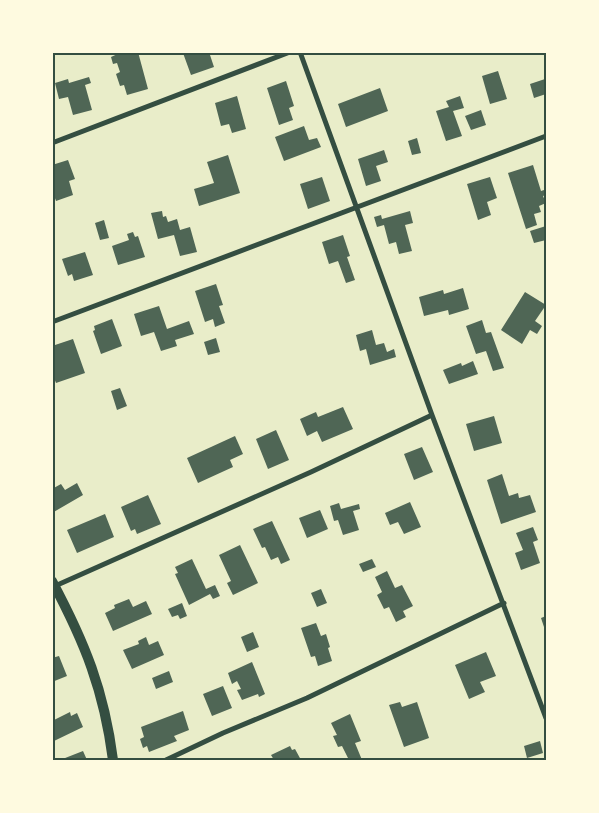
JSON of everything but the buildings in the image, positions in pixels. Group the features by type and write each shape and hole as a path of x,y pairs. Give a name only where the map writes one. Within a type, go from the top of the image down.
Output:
{"main road":[{"path":"53,585 82,640 95,675 105,712 113,760"}],"street":[{"path":"52,144 290,52"},
{"path":"300,52 432,415 546,718"},
{"path":"52,322 546,136"},
{"path":"53,585 311,472 432,415"},
{"path":"166,760 223,733 307,698 504,603"}]}
